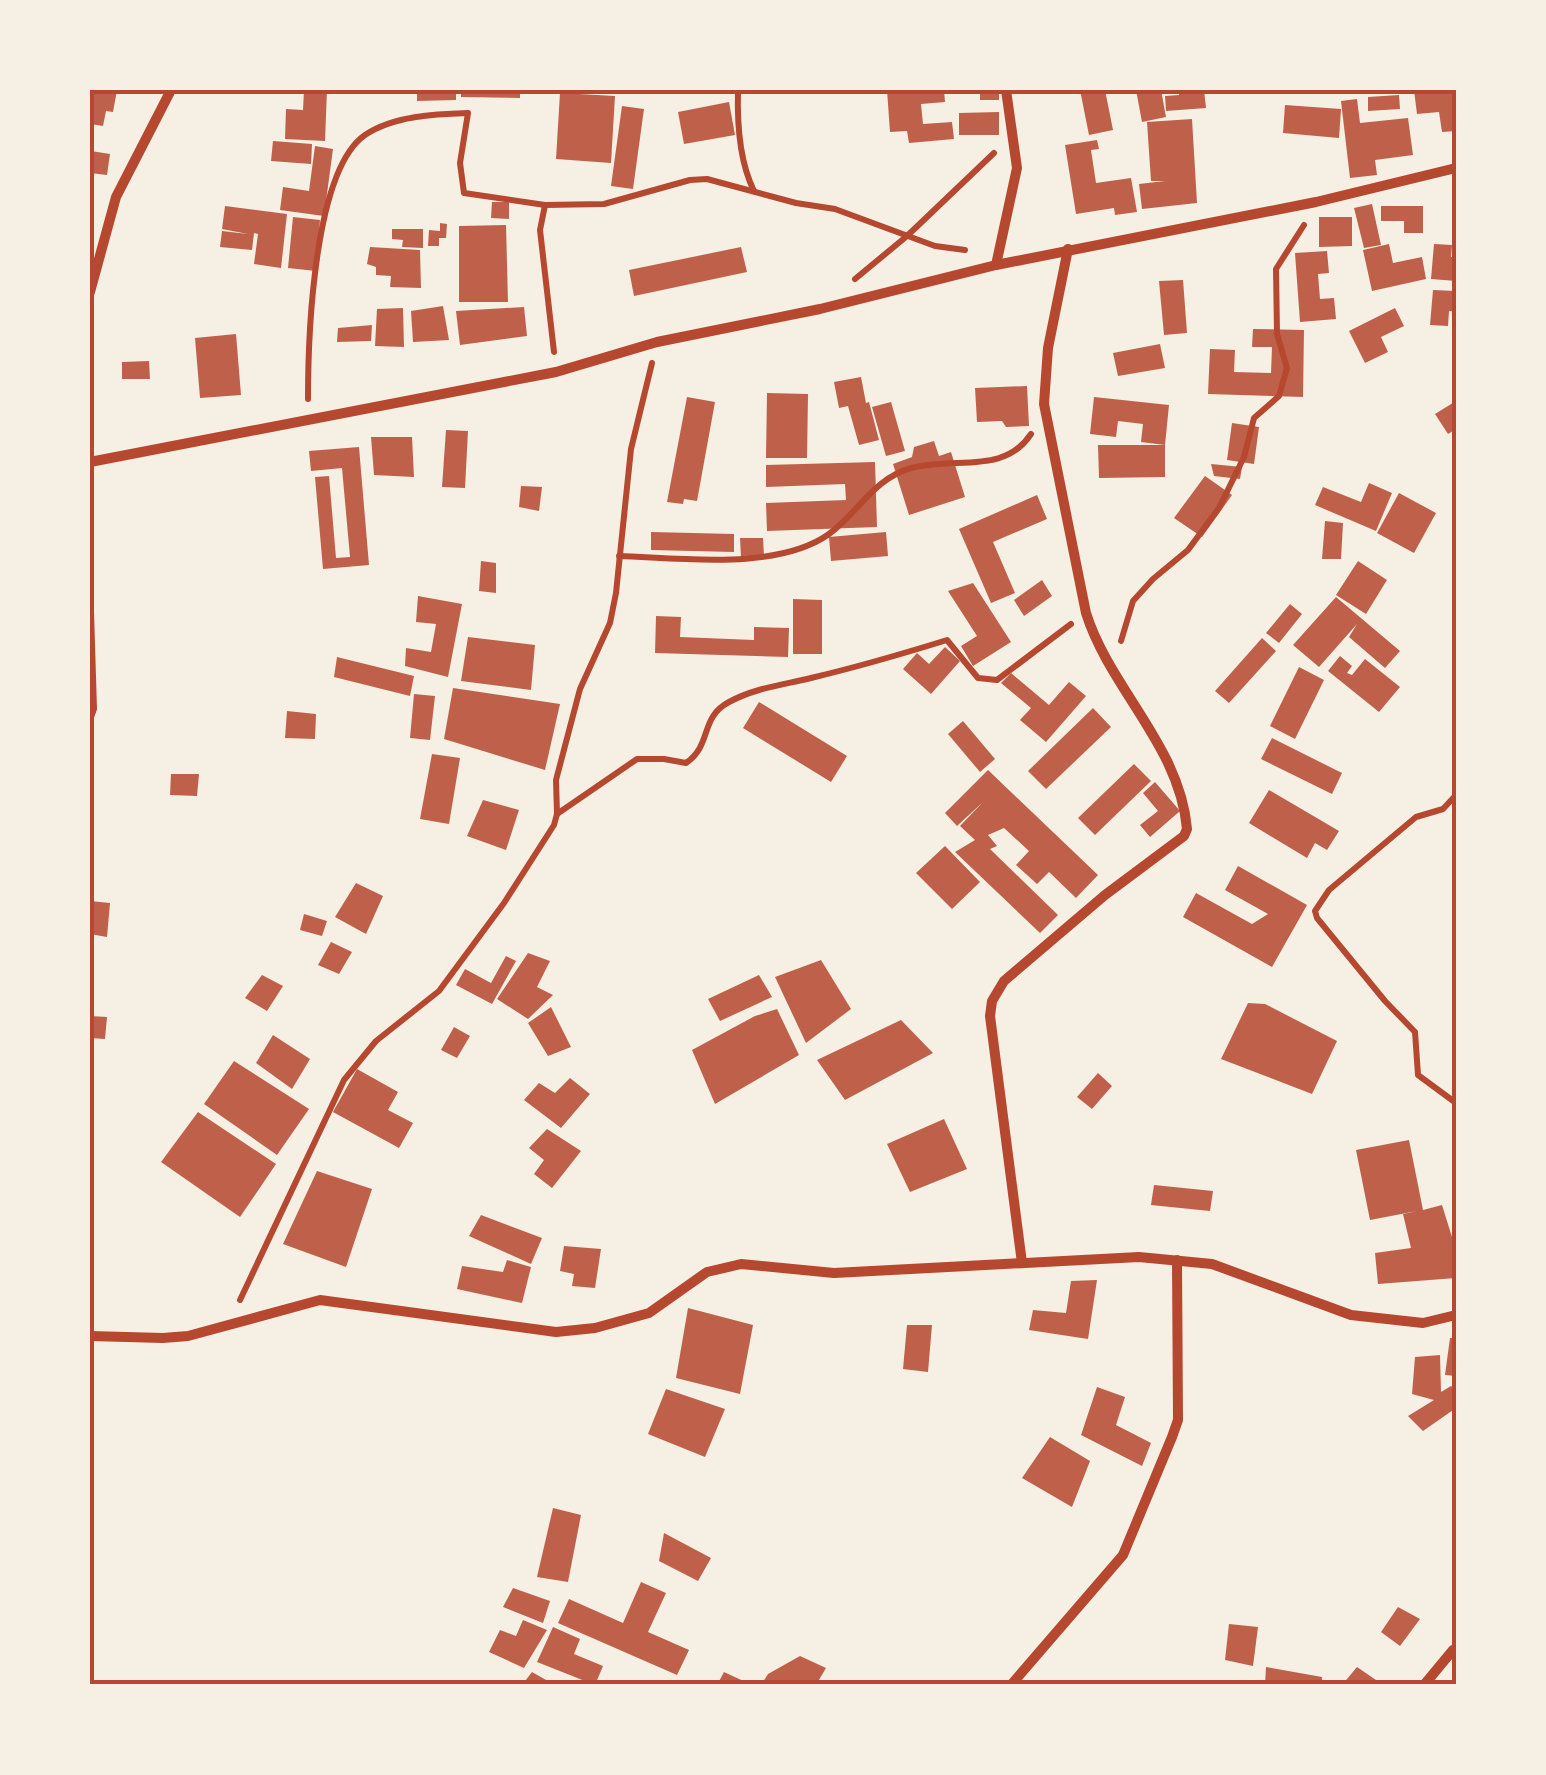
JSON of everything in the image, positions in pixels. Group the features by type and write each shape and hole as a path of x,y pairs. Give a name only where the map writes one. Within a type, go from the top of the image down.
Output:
{"street":[{"path":"90,292 116,197 171,90"},
{"path":"996,265 1017,168 1006,90"},
{"path":"90,462 556,372 657,342 820,309 996,265 1316,202 1456,168"},
{"path":"1022,1263 990,1016 992,1002 1004,981 1105,895 1184,836 1187,828 1169,760 1095,641 1086,613 1044,404 1048,348 1068,250"},
{"path":"90,1336 188,1336 299,1304 337,1300 556,1332 580,1331 649,1313 707,1272 726,1266 742,1264 834,1273 1139,1256 1212,1264 1352,1314 1423,1323 1456,1314"},
{"path":"1011,1685 1123,1555 1172,1437 1178,1420 1177,1260"},
{"path":"1424,1685 1455,1650"}],"path":[{"path":"738,90 746,174 755,192"},
{"path":"308,420 312,294 334,176 347,152 365,135 394,122 468,113 460,163 464,193 546,205 604,204 700,179 835,209 957,250 1000,245"},
{"path":"820,309 907,236 1013,134"},
{"path":"1114,671 1133,601 1152,578 1188,550 1219,508 1244,457 1254,418 1279,396 1286,368 1277,334 1276,269 1295,244 1316,202"},
{"path":"546,205 540,230 556,372"},
{"path":"229,1324 344,1080 376,1041 439,992 549,834 557,814 558,769 580,689 610,623 631,450 657,342"},
{"path":"619,556 766,558 800,550 830,533 887,478 936,463 1012,456 1032,432 1044,404"},
{"path":"90,578 94,709 90,720"},
{"path":"557,814 637,759 664,758 686,763 698,754 712,714 764,687 909,653 947,640 978,678 997,680 1086,613"},
{"path":"1456,795 1443,809 1416,817 1329,890 1316,911 1317,918 1384,1001 1415,1032 1418,1075 1456,1103"}],"building":[{"path":"90,90 117,90 113,112 106,111 103,126 90,124"},
{"path":"304,90 327,90 325,141 285,139 286,109 303,110"},
{"path":"417,90 456,90 456,100 417,101"},
{"path":"461,90 520,90 520,98 461,97"},
{"path":"887,90 944,90 945,102 921,104 923,124 952,122 954,139 909,143 907,131 890,132"},
{"path":"980,90 999,90 999,100 980,100"},
{"path":"1080,90 1105,90 1113,130 1089,135"},
{"path":"1136,90 1161,90 1166,117 1142,122"},
{"path":"1179,90 1204,90 1206,108 1166,111 1165,96 1179,95"},
{"path":"1414,90 1456,90 1456,131 1442,132 1439,112 1417,114"},
{"path":"560,93 615,96 611,163 556,159"},
{"path":"1399,95 1400,109 1368,111 1368,97"},
{"path":"1357,99 1360,123 1408,118 1413,155 1375,160 1377,175 1350,178 1341,101"},
{"path":"729,102 735,135 684,144 678,112"},
{"path":"1285,105 1341,109 1339,138 1283,133"},
{"path":"622,106 644,109 633,189 611,186"},
{"path":"999,112 999,135 959,135 959,113"},
{"path":"1192,119 1197,203 1142,209 1139,184 1165,181 1151,181 1147,122"},
{"path":"1097,140 1099,149 1091,150 1096,183 1131,178 1137,212 1115,215 1114,208 1076,214 1065,145"},
{"path":"273,141 312,144 311,164 271,161"},
{"path":"315,146 333,149 324,216 280,210 283,187 309,191"},
{"path":"91,151 110,154 107,175 90,173"},
{"path":"492,202 509,202 509,219 491,218"},
{"path":"1372,204 1381,245 1364,248 1354,208"},
{"path":"225,206 287,214 281,268 254,264 258,234 254,233 252,250 220,247 222,231 248,234 222,229"},
{"path":"1381,206 1423,206 1423,233 1404,233 1404,221 1381,221"},
{"path":"293,217 320,220 316,271 288,268"},
{"path":"1319,217 1352,217 1352,246 1319,247"},
{"path":"440,223 447,224 446,238 439,238 439,246 428,246 429,230 440,231"},
{"path":"506,225 508,302 459,302 459,226"},
{"path":"392,229 423,229 423,248 402,247 403,240 392,239"},
{"path":"1389,244 1393,263 1422,257 1426,279 1372,291 1363,250"},
{"path":"1434,244 1452,245 1456,281 1431,279"},
{"path":"370,247 420,250 421,288 390,287 391,276 376,275 376,267 367,264"},
{"path":"741,247 747,272 634,296 629,270"},
{"path":"1327,251 1329,273 1318,274 1320,299 1334,298 1336,319 1300,322 1295,253"},
{"path":"1183,280 1187,333 1164,335 1159,281"},
{"path":"1433,290 1456,291 1456,312 1449,311 1448,326 1430,325"},
{"path":"443,306 449,340 413,342 411,311"},
{"path":"524,307 527,336 460,345 456,311"},
{"path":"403,308 404,347 375,346 377,309"},
{"path":"1395,308 1404,326 1381,337 1388,352 1365,363 1349,331"},
{"path":"372,325 371,341 337,342 338,328"},
{"path":"1253,329 1304,330 1303,397 1208,394 1210,349 1235,350 1234,372 1271,373 1272,347 1252,347"},
{"path":"236,334 241,395 200,398 195,338"},
{"path":"1160,344 1165,368 1118,376 1113,353"},
{"path":"149,361 150,379 122,379 122,362"},
{"path":"861,377 879,440 859,445 848,406 839,408 834,382"},
{"path":"1027,386 1029,426 977,422 975,388"},
{"path":"767,393 808,394 807,458 766,458"},
{"path":"687,397 715,402 697,501 684,499 683,504 667,502"},
{"path":"1094,397 1169,405 1165,445 1141,442 1143,424 1118,421 1116,437 1090,434"},
{"path":"1456,401 1456,429 1448,434 1435,414"},
{"path":"891,402 905,451 886,456 872,407"},
{"path":"1232,423 1259,427 1254,464 1227,460"},
{"path":"446,430 468,431 465,488 442,487"},
{"path":"371,437 412,437 414,477 374,475"},
{"path":"934,441 939,456 951,452 965,497 909,515 893,464 912,457 914,447"},
{"path":"1098,445 1165,445 1165,477 1099,478"},
{"path":"359,447 369,565 323,569 315,477 329,476 336,558 350,557 342,468 311,471 309,451"},
{"path":"875,462 877,527 767,531 766,503 846,500 845,484 766,487 766,465"},
{"path":"1211,464 1242,467 1240,479 1214,476"},
{"path":"1205,476 1232,495 1202,537 1174,518"},
{"path":"1369,483 1392,493 1376,531 1315,505 1323,487 1361,502"},
{"path":"521,486 542,487 539,511 519,507"},
{"path":"1399,493 1436,513 1414,553 1377,533"},
{"path":"1037,495 1047,519 993,542 1015,593 991,603 959,529"},
{"path":"1325,521 1343,523 1341,559 1322,559"},
{"path":"651,532 734,534 734,552 651,550"},
{"path":"886,532 888,556 831,561 829,537"},
{"path":"740,538 763,538 764,556 741,557"},
{"path":"481,561 496,563 496,593 479,591"},
{"path":"1358,561 1387,580 1366,614 1336,595"},
{"path":"1042,580 1052,596 1024,616 1014,600"},
{"path":"973,583 1011,642 973,666 961,646 977,636 948,591"},
{"path":"418,596 462,604 448,677 405,666 406,648 431,652 436,624 416,622"},
{"path":"1336,597 1400,651 1385,668 1349,637 1357,624 1319,667 1293,645"},
{"path":"793,599 822,600 822,654 793,654"},
{"path":"1290,604 1302,614 1279,643 1266,633"},
{"path":"656,616 681,617 680,637 754,640 754,627 789,628 788,657 655,653"},
{"path":"468,637 535,645 531,690 461,681"},
{"path":"1262,638 1276,651 1229,703 1215,691"},
{"path":"945,647 960,661 931,694 903,669 917,653 929,664"},
{"path":"1340,656 1352,666 1347,673 1352,675 1365,659 1400,687 1379,712 1328,671"},
{"path":"337,657 414,676 410,696 334,677"},
{"path":"1299,667 1324,680 1295,739 1270,726"},
{"path":"1011,673 1049,705 1069,682 1086,696 1046,742 1020,720 1031,708 1001,683"},
{"path":"453,688 560,704 545,770 444,739"},
{"path":"414,694 435,696 430,740 410,738"},
{"path":"759,702 847,756 831,782 743,728"},
{"path":"1093,708 1111,727 1046,789 1028,771"},
{"path":"287,711 316,714 315,739 285,738"},
{"path":"963,721 995,759 980,772 948,734"},
{"path":"1272,738 1342,773 1332,794 1261,759"},
{"path":"432,754 460,758 449,824 420,819"},
{"path":"1134,764 1151,781 1095,835 1078,818"},
{"path":"988,770 1098,875 1076,898 1049,872 1037,884 1016,865 1029,851 1004,828 988,835 997,846 990,849 1058,915 1040,933 955,852 975,840 960,826 983,802 957,826 945,813"},
{"path":"171,774 199,774 197,796 170,795"},
{"path":"1155,782 1180,811 1150,837 1140,825 1158,811 1143,793"},
{"path":"1269,790 1339,831 1327,850 1315,843 1307,858 1249,823"},
{"path":"483,800 519,810 506,850 467,836"},
{"path":"945,846 980,882 952,909 916,873"},
{"path":"1238,866 1307,905 1272,967 1183,917 1196,893 1252,924 1268,914 1225,890"},
{"path":"356,883 383,896 366,934 335,917"},
{"path":"90,901 110,903 107,937 90,934"},
{"path":"304,914 327,921 322,936 300,930"},
{"path":"331,942 352,952 339,974 318,965"},
{"path":"528,953 550,961 537,987 553,995 528,1019 497,999"},
{"path":"506,956 516,961 492,1004 456,985 465,969 491,983"},
{"path":"821,960 851,1009 806,1043 775,977"},
{"path":"262,975 283,986 267,1011 245,998"},
{"path":"759,975 772,997 720,1021 708,999"},
{"path":"1248,1003 1265,1004 1337,1041 1312,1094 1221,1059"},
{"path":"551,1007 571,1047 548,1056 528,1023"},
{"path":"777,1009 799,1055 715,1104 692,1050 755,1016"},
{"path":"90,1016 107,1017 105,1039 90,1038"},
{"path":"901,1020 933,1053 845,1100 817,1060"},
{"path":"454,1027 470,1036 457,1058 441,1050"},
{"path":"273,1035 310,1059 292,1089 256,1063"},
{"path":"234,1061 309,1109 277,1155 204,1104"},
{"path":"357,1069 398,1092 388,1110 413,1123 399,1148 333,1112"},
{"path":"1098,1073 1112,1086 1092,1109 1077,1097"},
{"path":"570,1078 590,1094 561,1128 524,1100 539,1083 555,1093"},
{"path":"198,1112 276,1164 240,1217 161,1162"},
{"path":"944,1119 967,1169 910,1192 887,1144"},
{"path":"547,1129 581,1151 552,1188 534,1174 544,1160 529,1148"},
{"path":"1409,1140 1423,1210 1442,1205 1456,1250 1456,1278 1378,1284 1375,1253 1411,1248 1403,1214 1417,1211 1370,1220 1356,1150"},
{"path":"317,1171 372,1189 346,1267 283,1244"},
{"path":"1154,1185 1213,1191 1210,1211 1151,1205"},
{"path":"481,1215 542,1238 531,1264 469,1236"},
{"path":"564,1246 601,1249 595,1288 572,1286 574,1274 560,1271"},
{"path":"507,1260 531,1267 522,1303 457,1289 462,1266 503,1272"},
{"path":"1097,1280 1088,1339 1029,1330 1033,1310 1066,1313 1071,1281"},
{"path":"688,1308 753,1325 740,1394 676,1378"},
{"path":"907,1325 932,1325 928,1372 903,1369"},
{"path":"1450,1338 1456,1338 1456,1376 1445,1375"},
{"path":"1440,1355 1441,1392 1451,1386 1456,1390 1456,1408 1423,1431 1408,1416 1434,1400 1412,1394 1415,1357"},
{"path":"1097,1387 1125,1397 1116,1425 1151,1443 1142,1466 1081,1435"},
{"path":"666,1389 725,1409 705,1457 648,1434"},
{"path":"1050,1437 1090,1461 1072,1507 1022,1478"},
{"path":"553,1508 581,1515 568,1582 537,1577"},
{"path":"664,1533 711,1558 698,1581 659,1561"},
{"path":"641,1582 666,1593 648,1632 689,1650 677,1675 558,1623 569,1599 623,1623"},
{"path":"513,1588 550,1601 543,1623 503,1607"},
{"path":"1398,1607 1420,1619 1400,1646 1381,1632"},
{"path":"523,1620 547,1630 524,1668 489,1652 500,1630 516,1636"},
{"path":"1229,1624 1258,1627 1253,1666 1225,1660"},
{"path":"553,1627 580,1639 574,1654 603,1666 595,1685 537,1662"},
{"path":"800,1656 826,1668 816,1685 761,1685 768,1674"},
{"path":"1266,1667 1322,1677 1322,1685 1265,1685"},
{"path":"1357,1667 1376,1680 1372,1685 1342,1685"},
{"path":"532,1672 555,1685 522,1685"},
{"path":"724,1672 752,1685 717,1685"}]}
